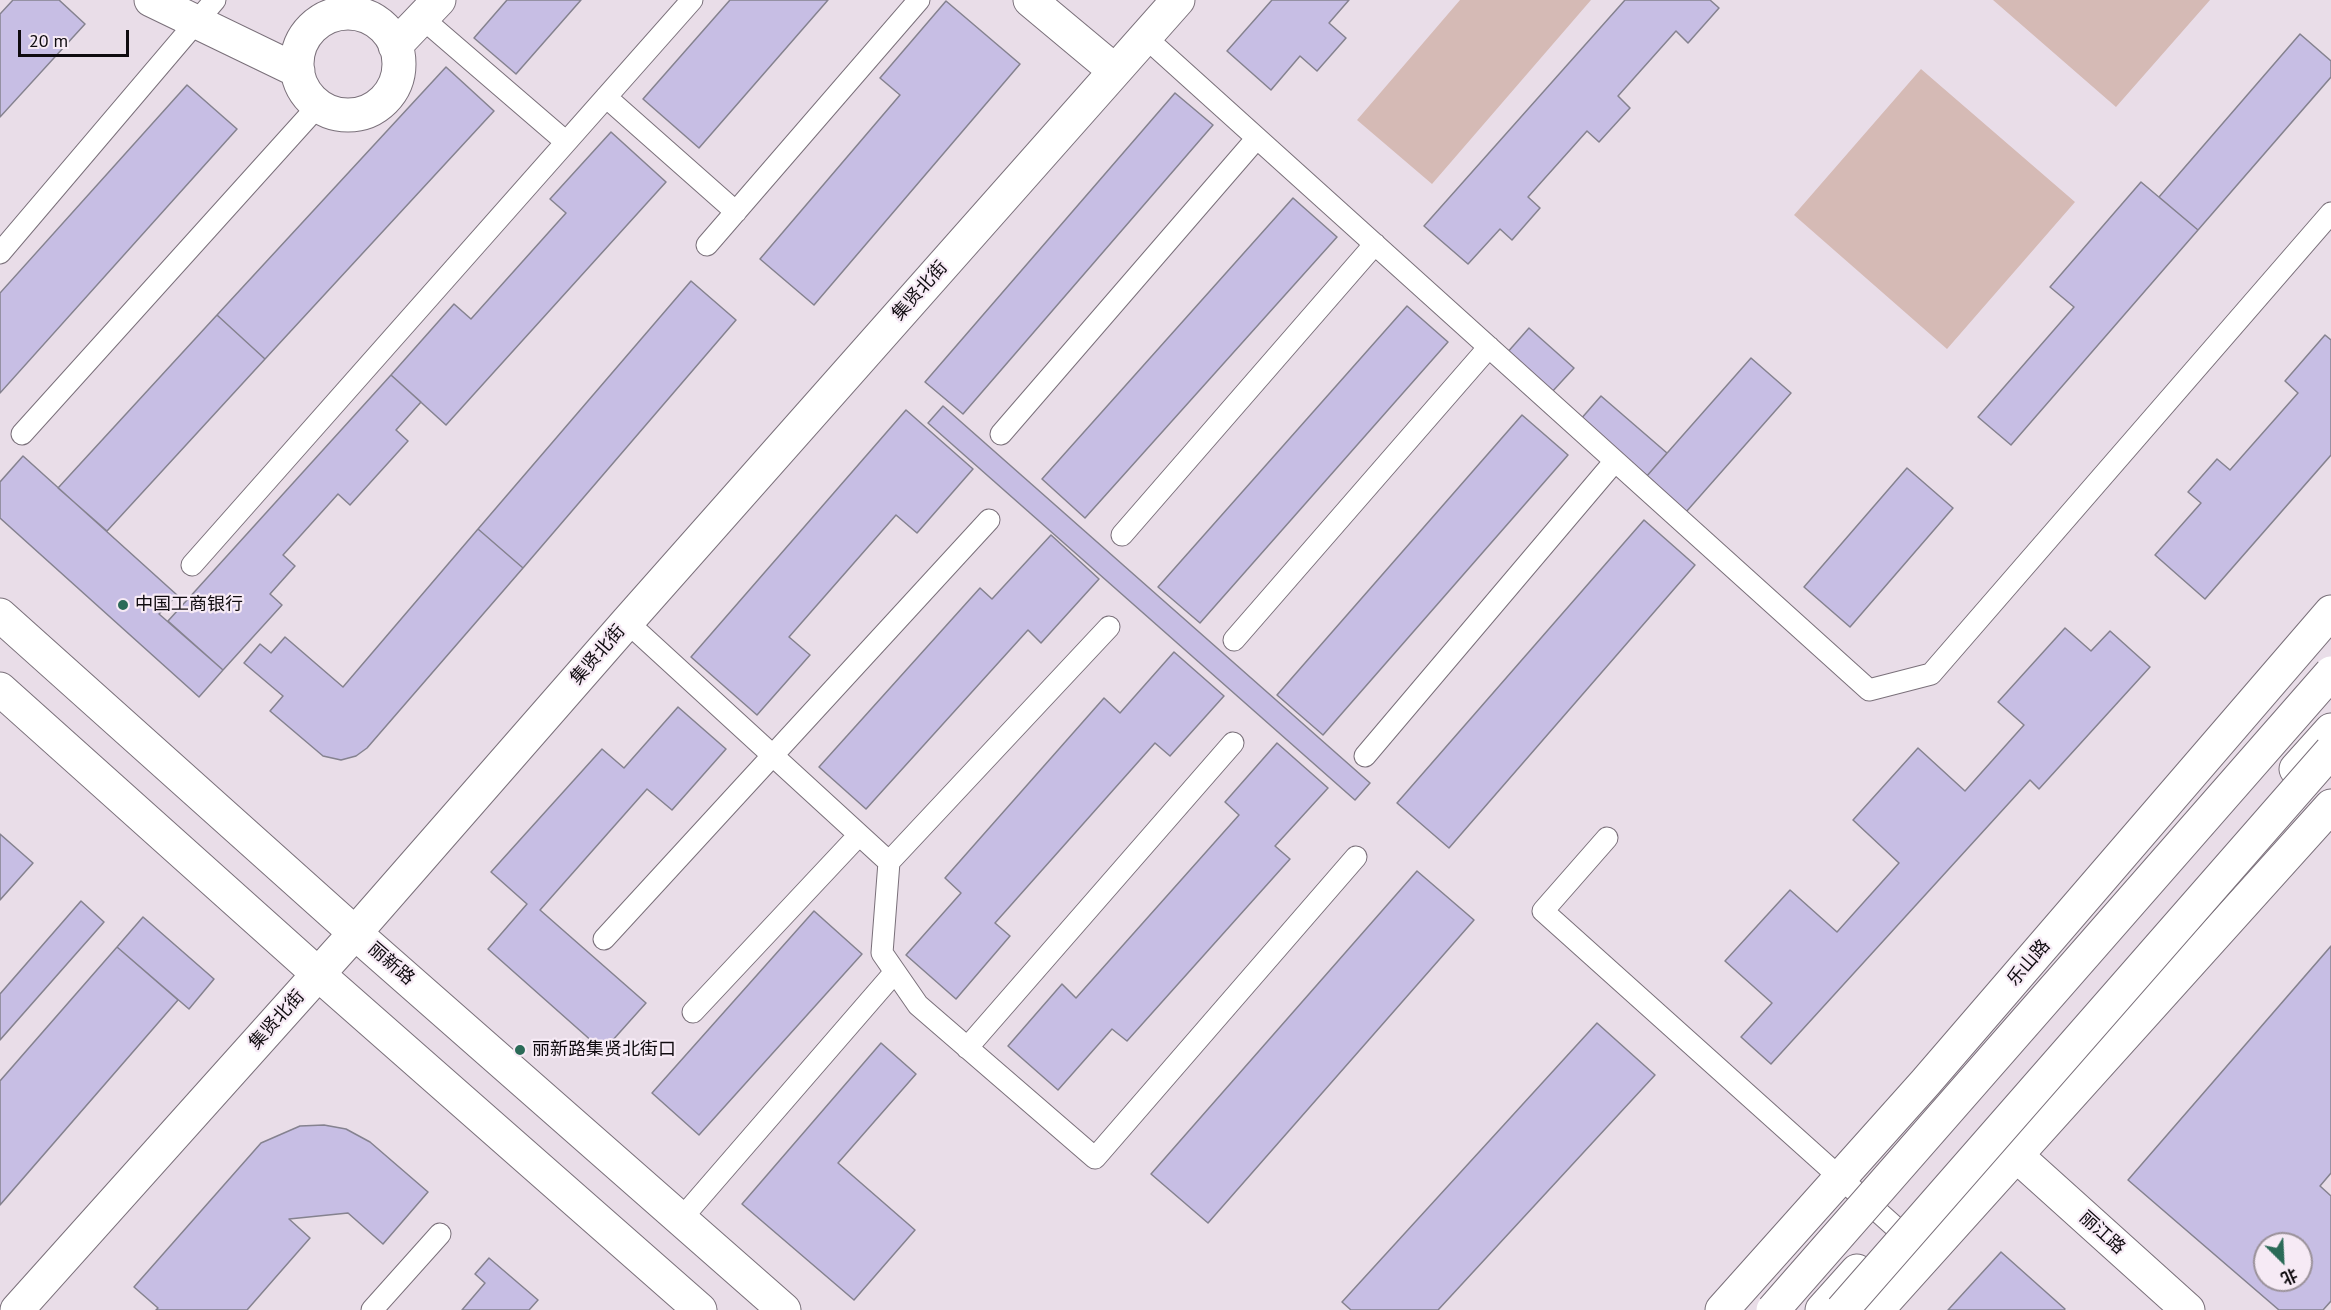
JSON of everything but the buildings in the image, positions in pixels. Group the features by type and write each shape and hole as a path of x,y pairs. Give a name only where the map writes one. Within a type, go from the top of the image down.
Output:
{"main road":[{"path":"151,0 206,11 298,71"},
{"path":"1030,0 1115,71"},
{"name":"集贤北街","path":"21,1308 1178,0"},
{"path":"395,46 430,9"},
{"path":"336,13 366,15 389,32 395,46 400,60 394,89 373,110 344,117 316,107 298,84 296,54 310,28 336,13"},
{"name":"乐山路","path":"1722,1310 1925,1083 2331,612"},
{"name":"丽新路","path":"0,615 355,933 784,1310"},
{"path":"1773,1310 2331,673"},
{"path":"0,689 318,974 700,1310"},
{"path":"1822,1310 1887,1219 2331,692"},
{"path":"1790,1310 1986,1128 2331,730"},
{"path":"1842,1310 2331,752"},
{"path":"1877,1310 2331,806"},
{"name":"丽江路","path":"2017,1156 2188,1310"}],"lane":[{"path":"192,565 692,0"},
{"path":"707,245 919,0"},
{"path":"430,9 566,142"},
{"path":"0,253 206,11"},
{"path":"1145,37 1869,690 1931,674 2331,213"},
{"path":"606,98 736,212"},
{"path":"22,434 316,107"},
{"path":"1001,434 1257,138"},
{"path":"1122,535 1375,244"},
{"path":"1234,640 1489,347"},
{"path":"1365,756 1615,461"},
{"path":"604,939 989,520"},
{"path":"627,622 889,862"},
{"path":"1108,627 889,862 882,953 918,1005 1095,1158 1356,857"},
{"path":"967,1048 1233,743"},
{"path":"693,1012 859,835"},
{"path":"1607,838 1543,911 1926,1254"},
{"path":"681,1219 895,972"},
{"path":"372,1310 440,1234"}],"shaded area":[{"path":"1460,0 1591,0 1432,184 1357,120"},
{"path":"1993,0 2210,0 2116,107"},
{"path":"1921,69 2075,202 1947,349 1794,215"}],"place":[{"name":"中国工商银行","path":"123,605"},
{"name":"丽新路集贤北街口","path":"520,1050"}]}
